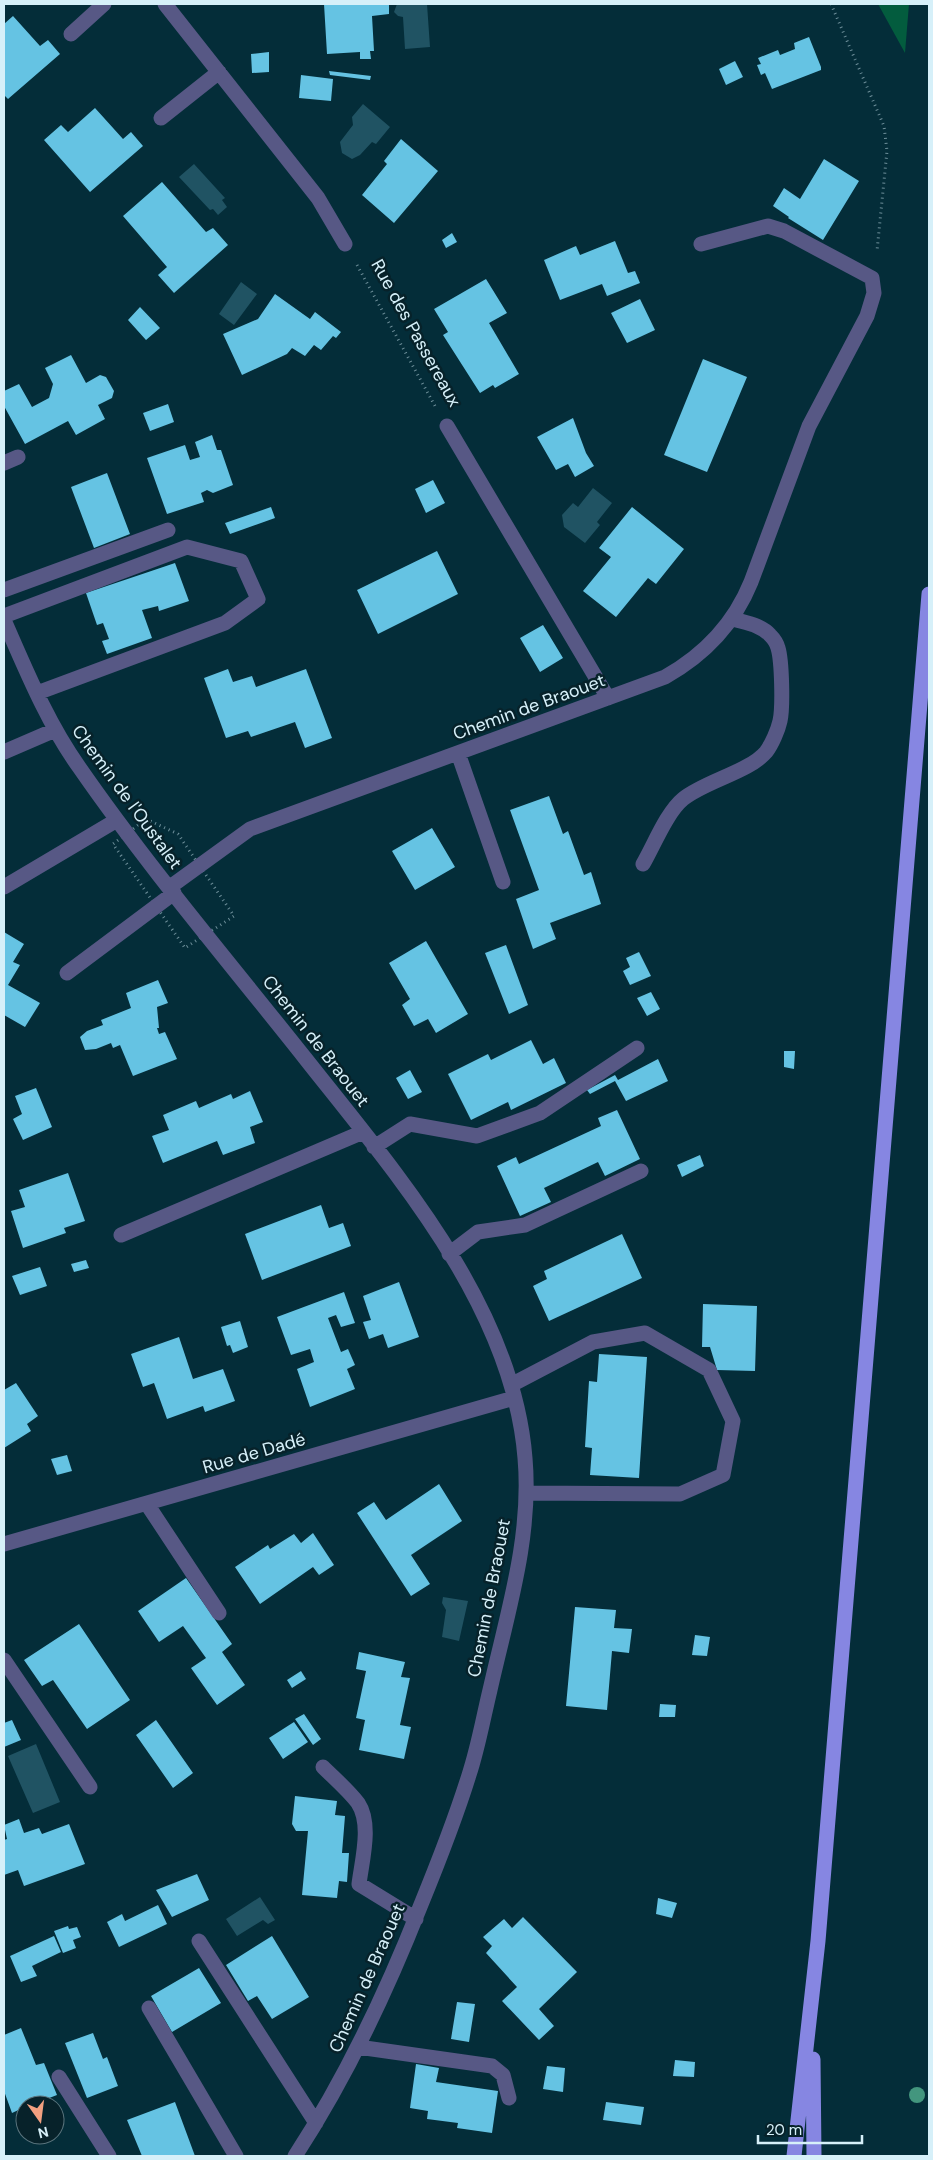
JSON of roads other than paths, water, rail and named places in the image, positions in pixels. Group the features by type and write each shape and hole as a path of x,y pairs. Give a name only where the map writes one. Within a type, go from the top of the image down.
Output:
{"main road":[{"path":"794,2156 813,1992 929,594"},
{"path":"813,1992 814,2156"}],"street":[{"path":"71,34 104,4"},
{"path":"165,4 318,198 345,244"},
{"path":"161,118 219,72"},
{"name":"Chemin de Braouet","path":"301,2155 316,2123 358,2047 404,1950 470,1771 517,1575 523,1540 527,1493 525,1456 513,1392 486,1320 449,1254 421,1210 363,1132 172,890 250,829 665,677 684,666 733,618 742,604 751,582 809,426 867,316 874,293 872,278 784,231 768,226 701,244"},
{"name":"Rue des Passereaux","path":"446,426 608,698"},
{"path":"4,463 18,457"},
{"path":"4,590 168,530"},
{"path":"4,618 187,547 241,561 258,599 225,623 37,693"},
{"name":"Chemin de l'Oustalet","path":"4,618 55,730 76,764 172,890"},
{"path":"643,864 674,810 682,800 695,791 756,760 767,751 776,732 780,719 780,662 778,647 771,636 761,627 733,618"},
{"path":"4,752 55,730"},
{"path":"458,753 503,882"},
{"path":"4,887 117,820"},
{"path":"67,973 172,890"},
{"path":"374,1147 410,1124 477,1136 540,1113 638,1048"},
{"path":"121,1235 363,1132"},
{"path":"449,1254 478,1232 525,1225 641,1171"},
{"name":"Rue de Dadé","path":"4,1544 147,1504 513,1392 593,1342 645,1333 709,1370 732,1421 722,1475 680,1494 527,1493"},
{"path":"147,1504 218,1613"},
{"path":"4,1660 90,1787"},
{"path":"323,1766 351,1795 364,1815 365,1836 359,1884 416,1919"},
{"path":"199,1941 316,2123"},
{"path":"149,2008 236,2156"},
{"path":"358,2047 492,2066 503,2075 509,2098"},
{"path":"59,2077 109,2156"}],"water":[{"path":"397,4 427,4 430,47 405,49 403,17 398,16 394,12"},
{"path":"363,104 390,127 376,144 372,142 360,155 352,159 342,153 340,142 353,125 352,117"},
{"path":"194,164 225,198 222,200 227,207 218,215 213,209 210,210 179,177"},
{"path":"241,282 257,294 234,325 219,314"},
{"path":"593,488 612,503 597,522 600,525 585,543 564,527 562,515 573,503 578,507"},
{"path":"443,1597 468,1601 459,1641 442,1637 446,1610 442,1603"},
{"path":"36,1744 60,1802 33,1813 8,1756"},
{"path":"260,1897 275,1920 268,1924 263,1920 237,1936 226,1919"}]}
